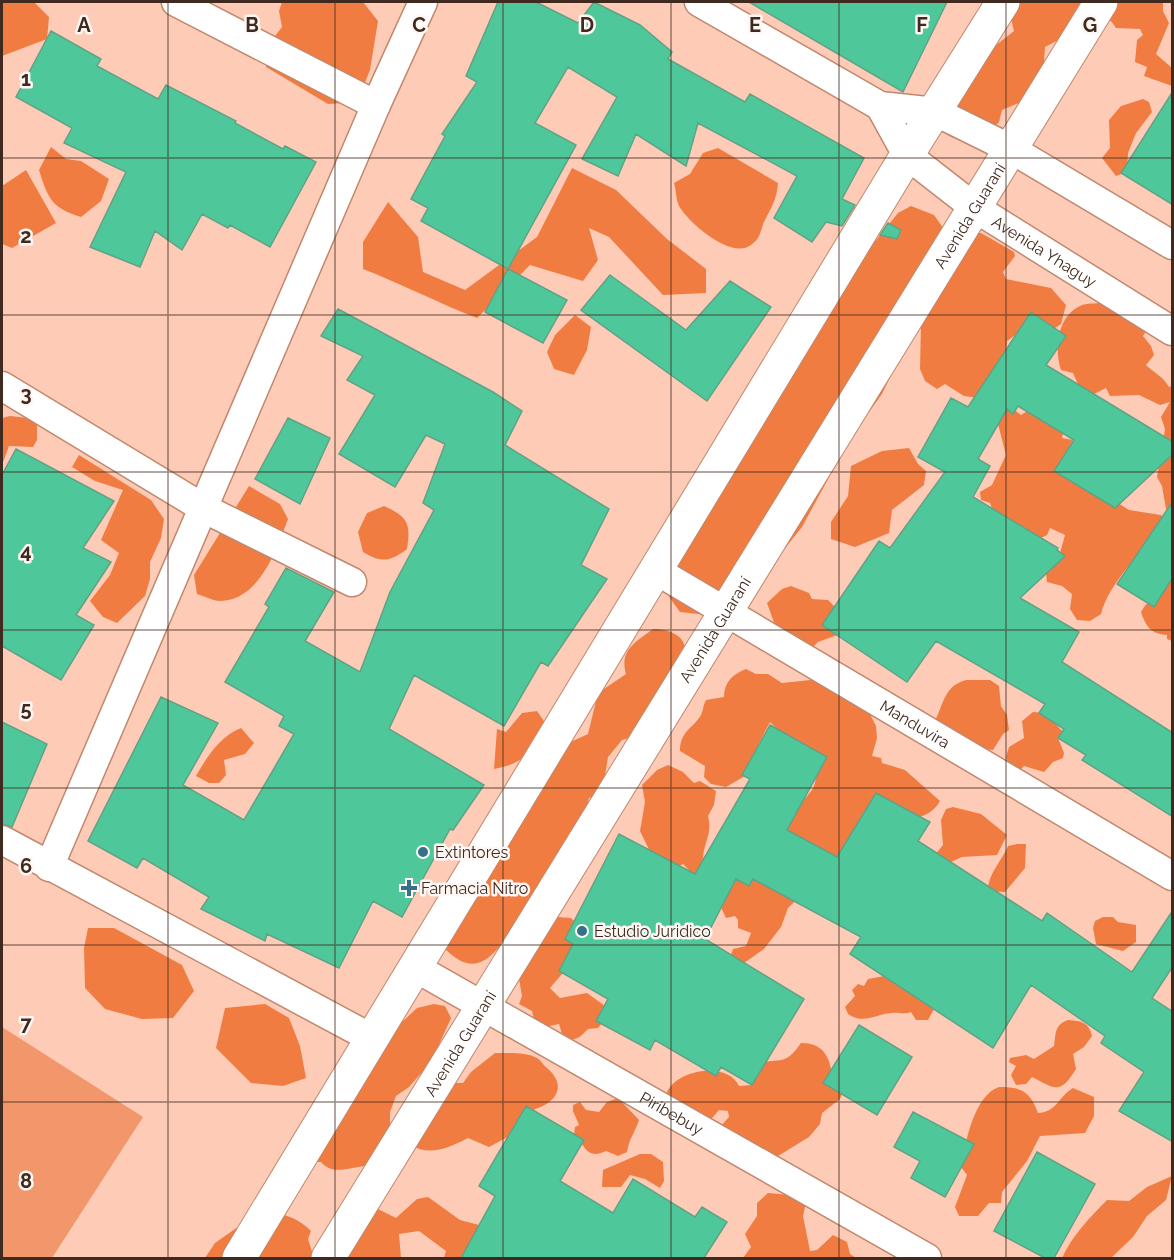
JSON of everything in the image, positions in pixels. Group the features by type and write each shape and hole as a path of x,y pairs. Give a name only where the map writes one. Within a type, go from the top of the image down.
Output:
{"main road":[{"path":"239,1258 907,155 1003,2"},
{"name":"Avenida Guaraní","path":"328,1258 1101,2"}],"street":[{"path":"176,2 376,105"},
{"path":"49,867 376,105 423,2"},
{"path":"699,2 880,106 936,112 1011,149 1173,246"},
{"name":"Avenida Yhaguy","path":"880,106 907,155 975,208 1173,331"},
{"path":"2,386 205,508 352,582"},
{"name":"Manduvira","path":"657,571 1173,876"},
{"path":"2,840 373,1039"},
{"name":"Piribebuy","path":"416,968 927,1258"}],"shaded area":[{"path":"2,2 34,2 49,17 47,39 2,56"},
{"path":"282,2 363,2 378,21 370,70 357,102 328,104 266,67 269,44 282,27 279,11"},
{"path":"1011,2 1092,2 1070,34 1045,47 1043,77 1026,100 1002,110 999,122 988,134 965,133 953,138 938,129 991,49 1014,31 1010,14"},
{"path":"1101,2 1163,2 1163,11 1169,23 1156,54 1172,68 1172,86 1144,76 1147,67 1135,62 1137,40 1143,35 1140,29 1116,28 1111,21 1100,20"},
{"path":"1143,99 1149,102 1152,112 1136,133 1128,153 1127,172 1116,176 1102,158 1110,148 1109,120 1121,106"},
{"path":"51,147 66,159 81,161 109,179 101,201 81,217 57,206 45,188 39,170"},
{"path":"718,148 778,183 775,199 758,237 751,245 743,248 733,248 711,238 684,213 677,201 674,183 690,174 703,153"},
{"path":"572,168 616,190 667,239 706,269 706,293 663,295 609,237 589,228 598,260 583,281 530,265 477,318 363,269 363,242 388,202 418,237 423,272 465,290 537,237"},
{"path":"26,170 56,223 12,248 2,244 2,186"},
{"path":"911,206 934,215 946,232 911,334 882,394 851,437 802,527 774,562 745,608 698,614 680,612 667,594 659,564 873,244 898,213"},
{"path":"971,233 981,233 1014,252 1015,256 1003,272 1006,279 1051,288 1066,305 1061,324 1055,328 1034,322 1007,341 1006,350 979,398 964,396 945,384 937,389 925,381 920,369 921,324"},
{"path":"1099,303 1116,309 1148,328 1143,336 1151,346 1154,355 1146,365 1169,387 1172,386 1172,514 1166,509 1162,486 1157,477 1165,429 1161,417 1170,402 1160,405 1139,395 1110,396 1106,388 1094,394 1081,391 1073,373 1061,370 1058,343 1066,318 1082,305"},
{"path":"575,315 591,327 587,350 574,375 554,369 547,352 555,335"},
{"path":"1004,402 1021,415 1034,407 1066,422 1062,438 1073,440 1064,455 1065,467 1062,476 1084,489 1096,489 1129,510 1161,515 1168,524 1119,578 1101,614 1090,621 1077,620 1070,609 1072,594 1062,586 1047,582 1046,573 1060,553 1065,535 1050,528 1047,535 1041,538 995,516 990,503 981,500 980,492 992,485 1006,455 998,424"},
{"path":"10,416 37,419 37,440 33,447 9,446 2,465 2,418"},
{"path":"909,448 918,464 926,471 924,485 892,510 889,533 855,547 831,539 831,522 848,496 851,466 882,451"},
{"path":"79,455 151,500 164,519 161,538 150,562 150,579 145,596 117,623 103,617 90,601 110,575 119,553 101,540 123,490 95,481 72,467"},
{"path":"249,486 280,504 288,519 272,558 256,583 246,592 234,598 217,601 197,594 194,575"},
{"path":"384,506 403,518 408,527 407,549 385,560 363,552 358,532 367,513"},
{"path":"1171,579 1172,641 1167,639 1167,635 1150,629 1141,612"},
{"path":"791,586 809,593 812,599 828,600 834,606 837,635 818,642 811,649 775,625 767,603 782,589"},
{"path":"653,629 675,634 680,637 685,648 681,664 655,694 657,705 636,736 622,740 608,757 602,794 589,798 583,824 508,937 493,954 479,963 471,964 454,957 444,948 522,805 541,793 562,746 588,734 598,693 626,674 625,659 630,647"},
{"path":"746,669 756,674 768,674 782,683 820,679 866,706 876,726 877,738 872,756 881,758 882,763 905,770 940,801 926,815 916,818 862,821 853,832 857,841 788,908 781,927 764,949 744,963 731,955 733,949 746,946 751,933 738,928 738,920 735,916 726,918 717,899 683,891 689,870 683,864 669,871 657,866 640,831 645,802 642,785 657,770 668,765 683,772 694,783 700,781 716,791 714,805 708,816 709,833 703,860 782,835 796,810 812,790 815,784 816,768 770,722 753,755 752,772 726,787 711,784 704,777 705,766 680,751 684,736 700,716 706,700 724,697 730,679"},
{"path":"966,680 990,680 999,686 1001,706 1007,715 1009,730 1003,734 993,750 979,749 970,760 954,765 929,731 951,688"},
{"path":"537,711 546,724 532,749 514,763 494,769 497,729 506,732 522,713"},
{"path":"1033,712 1045,713 1063,732 1058,738 1064,753 1063,758 1053,762 1044,772 1024,766 1019,771 1010,768 1006,757 1009,747 1024,738 1022,721"},
{"path":"241,728 254,743 245,754 224,760 226,775 219,783 209,783 196,776 220,742"},
{"path":"953,807 981,814 1007,835 997,855 962,857 942,866 934,856 943,845 941,820 946,809"},
{"path":"1026,844 1025,868 1005,892 988,891 992,874 1008,846"},
{"path":"558,917 571,918 575,922 579,936 567,968 550,988 560,998 587,993 605,1006 604,1021 598,1028 588,1029 580,1037 574,1039 563,1037 559,1024 545,1027 534,1019 532,1011 519,1004 522,996 519,979 548,923"},
{"path":"1103,917 1113,917 1118,922 1136,925 1136,942 1123,951 1096,944 1093,928 1095,921"},
{"path":"88,928 114,928 182,965 194,991 173,1018 142,1019 105,1009 85,988 84,948"},
{"path":"884,976 934,1009 928,1020 916,1020 911,1012 885,1014 864,1019 848,1014 845,1007 855,996 852,990 858,984 864,986 868,979"},
{"path":"265,1004 289,1018 300,1046 306,1078 283,1086 251,1083 216,1048 225,1008"},
{"path":"434,1004 445,1006 451,1018 431,1062 409,1087 396,1096 390,1112 390,1138 366,1166 336,1170 321,1162 312,1162 400,1024 417,1008"},
{"path":"1068,1020 1084,1023 1092,1036 1084,1047 1073,1054 1076,1069 1066,1083 1052,1087 1032,1077 1026,1084 1016,1085 1011,1075 1016,1066 1009,1062 1010,1058 1026,1055 1034,1059 1054,1046 1058,1027"},
{"path":"2,1027 143,1117 52,1258 2,1258"},
{"path":"801,1043 816,1046 826,1054 831,1067 833,1083 843,1091 840,1099 822,1113 820,1124 809,1137 778,1156 767,1170 719,1128 729,1117 728,1111 719,1110 707,1124 665,1099 669,1089 677,1081 699,1072 723,1073 733,1078 739,1086 752,1085 759,1062 784,1059 792,1054"},
{"path":"495,1053 523,1054 538,1059 557,1081 558,1088 553,1099 532,1110 515,1133 489,1147 468,1138 447,1147 432,1150 418,1149 411,1145 430,1083 463,1083 471,1072"},
{"path":"999,1087 1019,1089 1024,1092 1032,1100 1038,1113 1049,1110 1073,1088 1094,1097 1094,1116 1085,1133 1040,1136 1027,1161 1002,1192 1001,1203 989,1203 978,1216 959,1216 955,1207 967,1175 961,1167 972,1121 983,1100"},
{"path":"618,1098 639,1120 627,1152 618,1156 606,1151 592,1154 582,1144 573,1143 575,1127 579,1125 573,1105 580,1102 586,1110 599,1112 607,1102"},
{"path":"640,1154 651,1154 663,1162 664,1181 660,1188 645,1179 630,1175 621,1187 602,1187 603,1170"},
{"path":"1172,1176 1166,1200 1147,1216 1133,1237 1111,1258 1062,1258 1076,1234 1107,1200 1129,1201 1147,1187"},
{"path":"768,1193 790,1195 806,1202 803,1216 810,1251 817,1250 833,1235 847,1242 850,1254 856,1258 743,1258 751,1247 745,1234 757,1216 757,1203"},
{"path":"428,1197 460,1220 479,1225 482,1237 473,1258 444,1258 446,1251 419,1231 399,1234 401,1258 345,1258 365,1217 378,1209 396,1218 417,1199"},
{"path":"262,1210 294,1219 311,1231 308,1239 314,1258 205,1258 215,1243"}],"building":[{"path":"498,2 536,2 578,23 594,2 640,25 672,52 668,59 745,102 750,94 864,158 842,199 855,205 842,226 826,222 812,242 774,218 797,176 698,123 686,166 636,134 618,176 582,159 617,97 568,67 535,123 576,145 508,269 421,221 428,208 411,199 445,136 442,134 477,82 466,76"},
{"path":"749,2 947,2 903,92"},
{"path":"51,31 101,59 97,66 158,99 166,85 236,121 235,123 283,149 285,146 316,162 270,247 230,225 228,228 202,214 182,250 155,231 140,267 90,247 126,172 64,143 72,128 16,97"},
{"path":"1173,91 1173,205 1121,173"},
{"path":"888,223 901,230 897,239 880,235"},
{"path":"508,269 567,300 543,343 485,312"},
{"path":"610,275 686,330 730,281 771,307 707,401 581,310"},
{"path":"338,309 493,392 522,411 505,445 609,509 581,565 607,579 548,666 541,662 504,726 414,675 389,729 484,785 453,830 450,829 402,917 373,901 339,968 267,934 265,941 201,909 209,897 143,858 137,868 88,841 161,697 218,723 183,785 244,820 294,734 279,726 284,716 225,682 269,607 265,604 286,568 334,592 305,641 360,672 390,592 434,510 423,503 445,444 426,435 395,487 339,454 375,395 347,380 363,356 321,336"},
{"path":"1031,312 1066,336 1046,365 1173,442 1173,454 1115,508 1054,471 1074,440 1018,406 1013,414 1007,409 978,459 990,466 973,497 1058,548 1057,550 1065,556 1020,598 1079,632 1062,662 1173,733 1173,817 1082,760 1086,755 1058,738 1064,729 1039,713 1045,704 936,641 907,682 822,625 879,541 890,548 945,472 918,457 951,398 968,407"},
{"path":"288,418 330,438 300,504 255,479"},
{"path":"16,449 114,501 83,548 111,562 76,615 94,625 61,680 2,646 2,475"},
{"path":"1173,501 1173,577 1154,607 1117,584"},
{"path":"2,722 47,744 12,827 2,824"},
{"path":"770,725 827,757 787,830 837,857 876,793 930,822 918,841 1042,921 1047,913 1132,972 1173,910 1173,966 1152,998 1173,1012 1173,1142 1119,1111 1144,1072 1101,1043 1105,1036 1031,985 993,1048 850,954 861,937 753,879 749,886 736,879 705,939 804,999 752,1085 721,1067 716,1076 655,1040 650,1050 596,1021 608,999 559,971 573,944 565,939 619,834 695,874 750,779 742,775"},
{"path":"859,1025 912,1057 877,1115 823,1083"},
{"path":"526,1106 584,1140 560,1181 613,1213 633,1179 695,1217 702,1207 727,1222 704,1258 461,1258 495,1196 479,1186"},
{"path":"913,1112 974,1144 945,1197 911,1178 920,1161 894,1147"},
{"path":"1037,1152 1095,1184 1054,1258 1045,1258 994,1231"}],"place":[{"name":"Extintores","path":"423,852"},
{"name":"Farmacia Nitro","path":"409,888"},
{"name":"Estudio Juridico","path":"582,931"}]}
